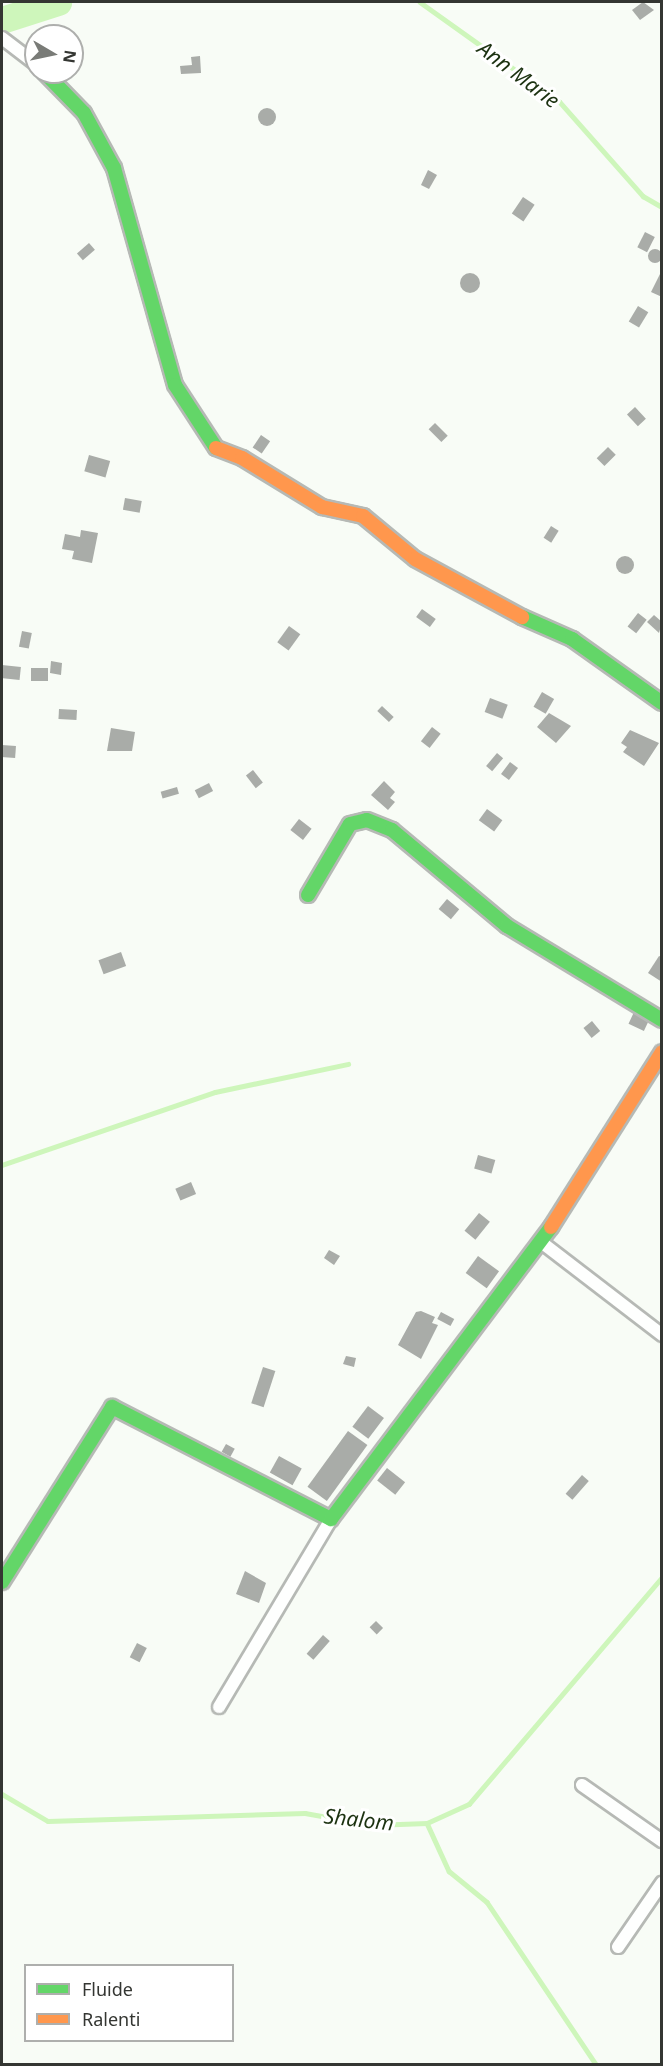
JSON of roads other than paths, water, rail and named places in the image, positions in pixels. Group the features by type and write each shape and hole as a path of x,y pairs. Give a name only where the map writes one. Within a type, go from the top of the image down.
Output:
{"street":[{"path":"2,38 24,55"},
{"path":"56,84 84,113 114,168 176,385 218,450 242,458 322,507 363,516 415,559 526,620 572,639 662,702"},
{"path":"308,895 350,824 367,820 392,830 507,926 662,1020"},
{"path":"219,1707 331,1519 540,1242 662,1052"},
{"path":"540,1242 662,1335"},
{"path":"2,1582 112,1407 331,1519"},
{"path":"582,1785 662,1841"},
{"path":"618,1947 662,1883"}],"waterway":[{"path":"2,20 58,2"},
{"name":"Ann Marie","path":"420,2 559,101 643,196 662,207"},
{"path":"2,1165 215,1092 348,1064"},
{"name":"Shalom","path":"2,1794 48,1821 305,1813 372,1825 427,1823 469,1804 662,1577"},
{"name":"Shalom","path":"427,1823 449,1871 487,1902 596,2064"}]}
